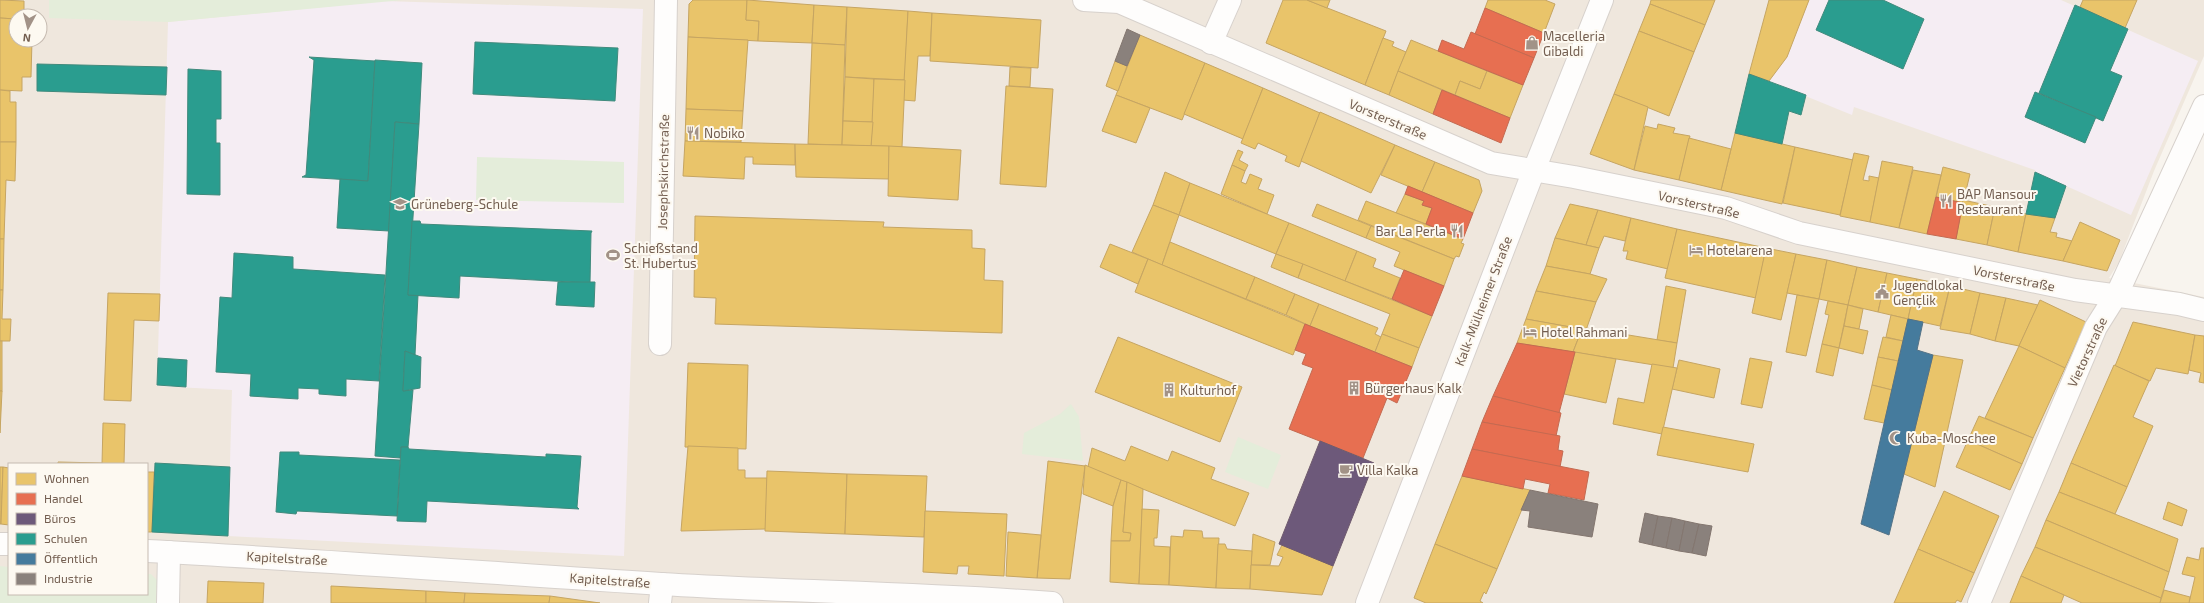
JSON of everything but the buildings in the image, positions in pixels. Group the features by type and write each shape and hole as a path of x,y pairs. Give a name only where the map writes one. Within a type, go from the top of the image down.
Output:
{"street":[{"name":"Josephskirchstraße","path":"660,344 666,0"},
{"name":"Vorsterstraße","path":"1084,0 1119,2 1491,163 1534,170 1726,208 1799,234 2116,297 2179,304 2204,310"},
{"path":"1211,43 1230,0"},
{"name":"Kalk-Mülheimer Straße","path":"1367,603 1534,170 1602,0"},
{"name":"Vietorstraße","path":"1979,603 2096,327 2116,297 2204,106"},
{"name":"Kapitelstraße","path":"148,551 307,559 661,593 977,597 1052,603"},
{"path":"168,603 169,552"}],"shaded area":[{"path":"0,0 2204,0 2204,56 2154,171 2119,262 2109,278 2204,297 2204,603 0,603"},
{"path":"1809,0 2061,0 2198,61 2131,215 2035,172 2035,170 1854,107 1852,115 1769,81 1787,57"},
{"name":"Grüneberg-Schule","path":"384,1 643,9 624,556 228,536 232,390 157,386 168,22"}],"green space":[{"path":"49,0 403,0 168,22 49,18"},
{"path":"477,157 624,162 624,203 476,200"},
{"path":"1071,404 1079,417 1083,461 1022,454 1024,433 1060,414"},
{"path":"1238,437 1281,455 1268,489 1225,472"},
{"path":"0,566 8,567 8,595 148,595 148,574 151,574 157,580 158,603 0,603"}],"place":[{"name":"Macelleria Gibaldi","path":"1532,43"},
{"name":"Nobiko","path":"693,133"},
{"name":"BAP Mansour Restaurant","path":"1946,201"},
{"name":"Grüneberg-Schule","path":"400,204"},
{"name":"Bar La Perla","path":"1457,231"},
{"name":"Hotelarena","path":"1696,250"},
{"name":"Schießstand St. Hubertus","path":"613,255"},
{"name":"Jugendlokal Gençlik","path":"1882,292"},
{"name":"Hotel Rahmani","path":"1530,332"},
{"name":"Bürgerhaus Kalk","path":"1354,388"},
{"name":"Kulturhof","path":"1169,390"},
{"name":"Kuba-Moschee","path":"1896,438"},
{"name":"Villa Kalka","path":"1346,470"}]}
